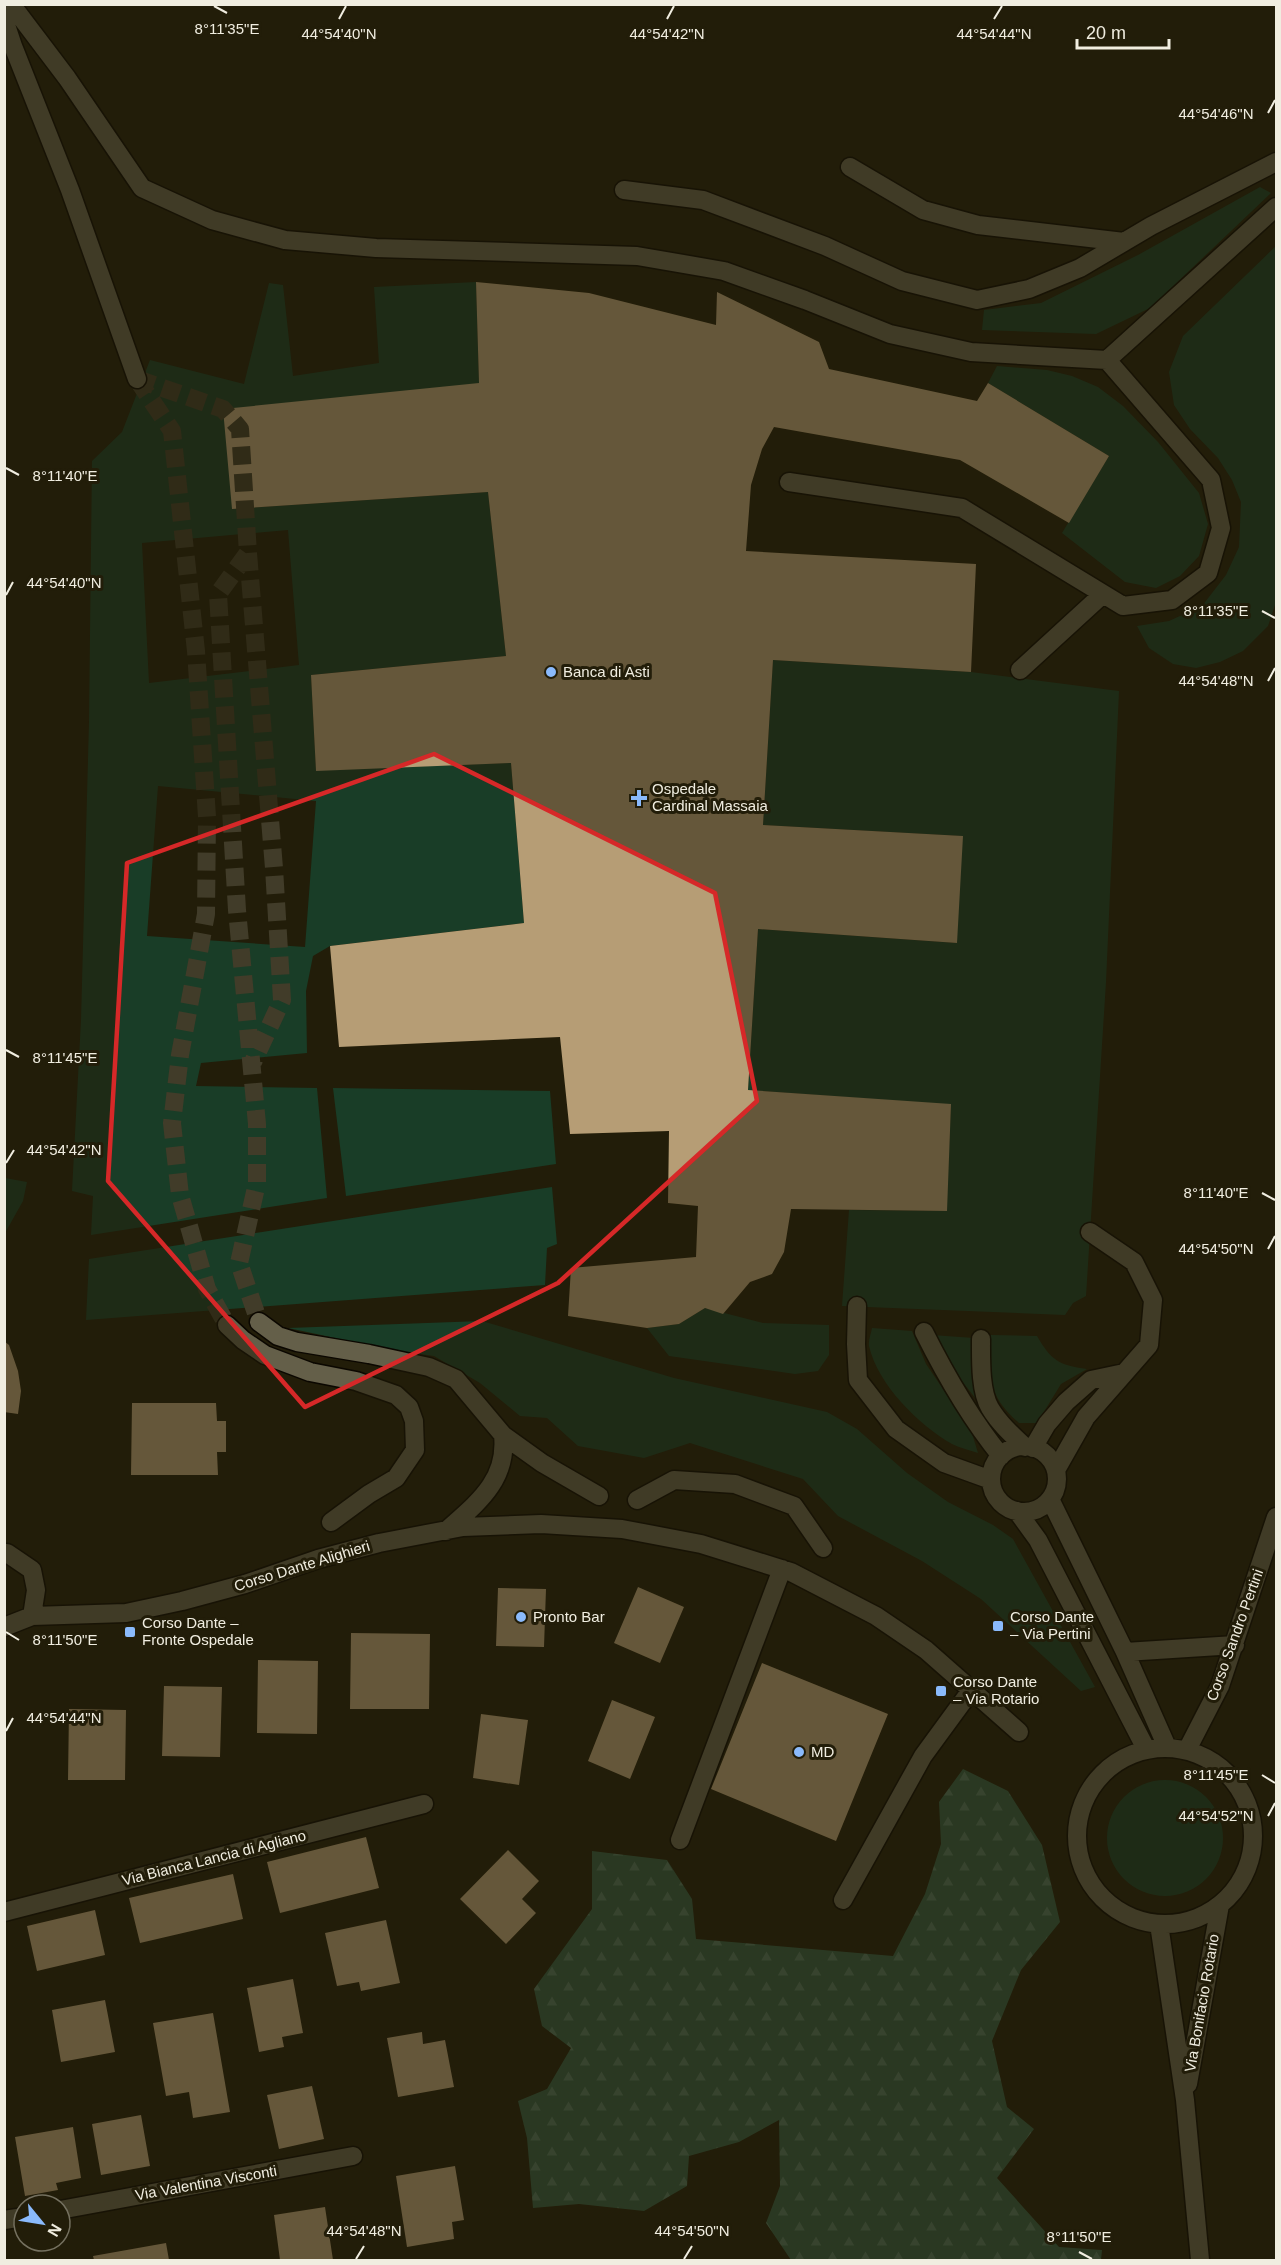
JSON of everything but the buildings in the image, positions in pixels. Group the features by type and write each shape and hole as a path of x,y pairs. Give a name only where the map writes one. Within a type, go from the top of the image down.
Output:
{"street":[{"path":"11,4 67,78 142,188 212,220 285,240 364,247 637,256 724,271 890,334 971,352 1107,360 1276,207"},
{"path":"4,19 70,190 137,379"},
{"path":"624,190 703,200 825,246 902,281 977,300 1029,289 1080,268 1151,226 1276,162"},
{"path":"850,167 923,210 978,225 1124,242"},
{"path":"789,482 962,508 1123,606 1173,600 1209,573 1221,528 1210,480 1107,360"},
{"path":"1020,670 1103,594"},
{"path":"1090,1232 1134,1262 1153,1300 1149,1345 1086,1417 1056,1470 1055,1491 1050,1499 1035,1510 1017,1511 1007,1507 999,1500 993,1490 992,1480 996,1463 1002,1456 1008,1451 1029,1447 1066,1402 1091,1380 1124,1373"},
{"path":"857,1306 858,1380 896,1430 944,1463 992,1480"},
{"path":"259,1322 278,1336 297,1342 429,1367 456,1378 503,1435 542,1463 599,1496"},
{"path":"227,1325 243,1340 265,1355 310,1372 356,1381 396,1395 409,1407 414,1421 415,1450 396,1478 331,1522"},
{"path":"924,1332 948,1380 982,1433 1002,1456"},
{"path":"981,1339 981,1369 989,1406 1004,1426 1029,1447 1043,1452 1051,1460 1056,1470"},
{"path":"446,1531 485,1496 500,1470 503,1435"},
{"path":"637,1500 674,1480 735,1484 794,1506 824,1548"},
{"path":"1050,1499 1125,1652 1167,1747"},
{"path":"1017,1511 1038,1540 1146,1749"},
{"name":"Corso Sandro Pertini","path":"1187,1750 1220,1686 1276,1517"},
{"name":"Corso Dante Alighieri","path":"4,1627 32,1616 126,1613 182,1601 369,1545 463,1527 541,1524 622,1529 701,1544 791,1572 876,1616 926,1650 1019,1732"},
{"path":"4,1553 32,1570 36,1590 32,1616"},
{"path":"680,1840 782,1569"},
{"path":"1125,1652 1141,1649 1235,1645"},
{"path":"843,1900 923,1756 972,1689"},
{"path":"1167,1747 1187,1750 1214,1763 1229,1776 1236,1784 1249,1810 1253,1836 1249,1862 1238,1886 1220,1905 1202,1917 1181,1923 1159,1924 1133,1919 1110,1906 1092,1886 1080,1862 1076,1836 1080,1810 1090,1789 1105,1771 1124,1757 1146,1749 1167,1747"},
{"name":"Via Bianca Lancia di Agliano","path":"4,1912 424,1804"},
{"name":"Via Bonifacio Rotario","path":"1185,2100 1220,1905"},
{"name":"Via Bonifacio Rotario","path":"1159,1924 1185,2100 1200,2260"},
{"name":"Via Valentina Visconti","path":"72,2208 352,2156"}],"highlighted area":[{"path":"434,754 715,893 757,1101 558,1283 305,1407 108,1181 127,863"}],"green space":[{"path":"1260,187 1271,193 1150,308 1096,334 982,330 984,310 1041,303 1138,255"},
{"path":"1276,246 1276,602 1268,626 1243,651 1220,662 1196,668 1173,664 1149,648 1137,626 1169,621 1202,606 1226,575 1239,547 1241,502 1232,480 1218,458 1190,429 1174,405 1169,372 1183,336"},
{"path":"476,282 479,383 232,509 488,492 506,656 311,675 316,770 511,763 524,923 330,946 313,956 306,991 307,1053 201,1063 196,1086 317,1088 327,1198 91,1235 93,1196 72,1191 81,1020 89,722 92,461 122,432 150,360 244,384 269,283 283,285 293,376 379,363 374,287","holes":["288,530 299,665 149,683 142,543","158,786 316,801 305,947 147,936"]},
{"path":"997,366 1047,370 1072,376 1098,387 1123,406 1158,442 1199,493 1208,524 1199,556 1180,576 1156,588 1125,582 1062,533 1109,456 988,383"},
{"path":"773,660 971,672 1119,691 1106,982 1086,1296 1073,1303 1065,1315 842,1306 849,1210 946,1211 951,1105 748,1090 758,929 956,943 962,836 763,825"},
{"path":"333,1088 550,1091 556,1164 346,1196"},
{"path":"5,1178 27,1182 23,1201 5,1233"},
{"path":"552,1187 557,1244 547,1248 545,1285 86,1320 89,1259"},
{"path":"705,1308 763,1323 829,1325 829,1355 818,1371 795,1374 669,1356 647,1328 679,1324"},
{"path":"482,1321 674,1378 827,1412 857,1429 907,1473 948,1502 993,1525 1013,1539 1095,1687 1081,1691 981,1599 922,1561 838,1516 803,1479 690,1443 644,1458 578,1446 547,1418 520,1416 480,1383 434,1356 392,1350 288,1328"},
{"path":"872,1328 912,1331 926,1364 971,1430 978,1453 955,1445 939,1436 901,1402 881,1375 874,1361 869,1344"},
{"path":"932,1335 974,1338 976,1399 947,1362"},
{"path":"990,1335 1037,1336 1056,1360 1069,1366 1087,1369 1061,1384 1037,1423 1019,1423 995,1393 991,1373"},
{"path":"963,1769 1008,1791 1042,1845 1060,1922 1021,1970 992,2041 1007,2107 1034,2129 997,2178 1059,2247 1102,2250 1101,2260 791,2260 766,2223 780,2186 779,2120 739,2142 689,2156 687,2186 644,2211 579,2204 533,2208 527,2138 518,2101 547,2089 571,2048 542,2026 534,1989 592,1909 592,1851 667,1860 692,1899 696,1939 893,1956 925,1894 941,1844 939,1802"},
{"path":"1165,1780 1187,1784 1206,1797 1219,1816 1223,1838 1219,1860 1206,1879 1187,1892 1165,1896 1143,1892 1124,1879 1111,1860 1107,1838 1111,1816 1124,1797 1143,1784"}],"tunnel":[{"path":"137,379 223,409 240,429 248,553 218,594 237,910 257,1124 257,1183 239,1263 259,1322"},
{"path":"137,379 172,431 196,651 207,817 206,914 180,1055 172,1123 180,1195 207,1289 227,1325"},
{"path":"248,553 274,868 282,1000 253,1062"}],"place":[{"name":"Banca di Asti","path":"551,672"},
{"name":"Ospedale Cardinal Massaia","path":"639,798"},
{"name":"Pronto Bar","path":"521,1617"},
{"name":"Corso Dante – Via Pertini","path":"998,1626"},
{"name":"Corso Dante – Fronte Ospedale","path":"130,1632"},
{"name":"Corso Dante – Via Rotario","path":"941,1691"},
{"name":"MD","path":"799,1752"}]}
